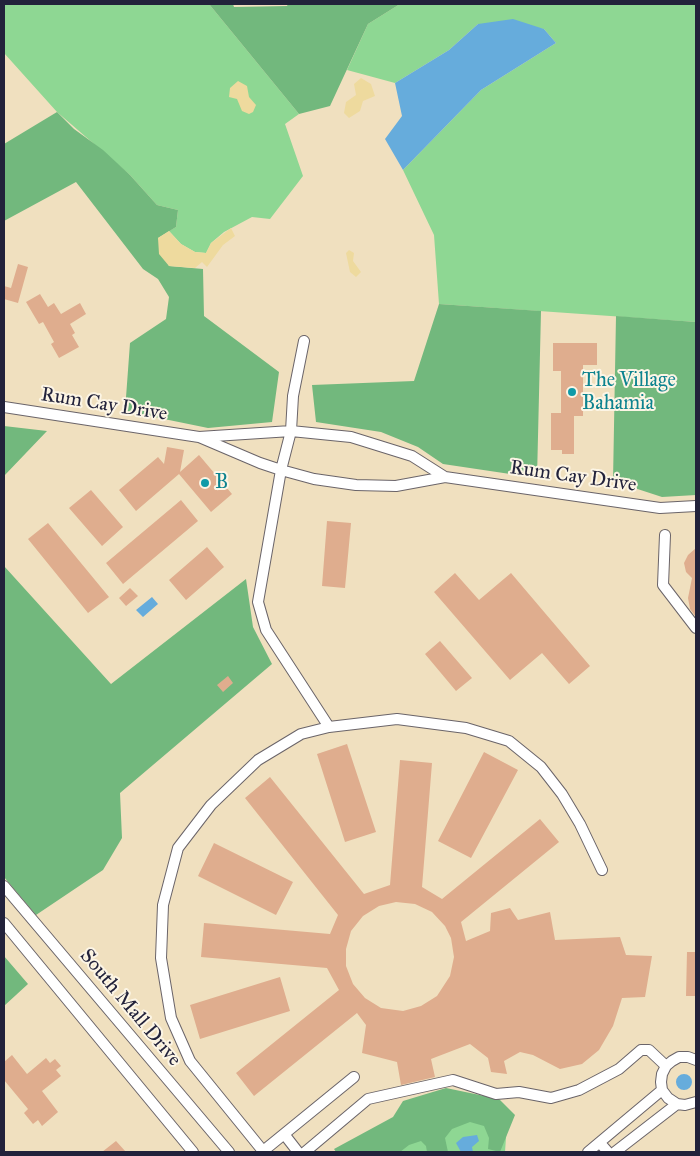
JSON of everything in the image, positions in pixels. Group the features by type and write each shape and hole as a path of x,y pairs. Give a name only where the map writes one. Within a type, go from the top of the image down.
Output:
{"street":[{"path":"304,341 293,396 291,431 281,470 258,602 266,630 330,727"},
{"name":"Rum Cay Drive","path":"4,407 199,437 291,431 351,437 412,456 445,476"},
{"name":"Rum Cay Drive","path":"199,437 281,470 314,479 356,485 396,486 445,476 660,508 696,506"},
{"path":"665,535 662,585 696,628"},
{"path":"354,1077 263,1152 190,1061 171,1018 161,958 163,905 178,848 210,805 258,760 302,734 330,727 397,719 466,728 509,742 540,767 562,794 580,824 602,870"},
{"name":"South Mall Drive","path":"4,886 229,1152"},
{"path":"4,923 193,1152"},
{"path":"305,1152 368,1098 454,1080 496,1094 519,1092 551,1098 579,1090 619,1069 641,1050 649,1050 666,1066"},
{"path":"695,1104 677,1104 668,1098 662,1090 661,1082 666,1066 672,1061 679,1057 688,1057 696,1060"},
{"path":"588,1152 662,1090"},
{"path":"615,1152 677,1104"},
{"path":"284,1134 298,1152"},
{"path":"600,1143 608,1152"}],"green space":[{"path":"4,4 209,4 299,114 285,124 303,176 270,219 252,217 224,232 211,243 206,253 195,252 181,244 169,231 176,227 178,210 157,205 130,175 57,112 4,53"},
{"path":"209,4 233,4 234,7 287,6 288,4 400,4 368,24 330,106 299,114"},
{"path":"400,4 696,4 696,322 439,304 434,235 403,170 481,90 556,43 544,29 478,24 449,50 395,83 347,70 368,24"},
{"path":"57,112 74,129 103,150 130,175 157,205 178,210 176,227 158,238 169,266 203,269 204,316 279,372 272,422 208,428 125,411 130,343 166,319 169,297 158,279 143,269 76,182 4,221 4,144"},
{"path":"439,304 541,311 537,478 443,464 418,447 381,432 316,422 312,385 414,381"},
{"path":"616,316 696,322 696,495 662,497 613,481"},
{"path":"4,426 47,431 4,476"},
{"path":"4,566 111,684 246,579 253,627 272,664 120,793 122,838 103,870 36,915 4,877"},
{"path":"4,956 28,984 4,1006"},
{"path":"446,1088 499,1099 515,1115 500,1152 488,1149 489,1138 484,1126 470,1122 452,1129 445,1138 448,1152 427,1152 426,1146 421,1141 409,1145 400,1152 336,1152 334,1149 393,1117 403,1101"},
{"path":"445,1101 508,1110 505,1152 384,1152"}],"sand":[{"path":"361,78 371,84 375,96 363,101 360,111 349,118 344,113 346,102 356,95 354,84"},
{"path":"238,81 247,86 249,97 256,105 253,112 249,114 242,111 237,99 229,97 230,88"},
{"path":"231,228 235,236 223,245 207,267 202,262 195,268 169,266 159,254 158,238 169,231 181,244 195,252 206,253 211,243"},
{"path":"349,250 354,253 353,261 361,272 356,277 350,272 346,253"}],"water":[{"path":"513,19 544,29 556,43 481,90 403,170 385,139 402,116 395,83 449,50 478,24"},
{"path":"152,597 158,604 143,617 136,610"},
{"path":"681,1074 687,1074 692,1079 690,1088 681,1090 676,1085 676,1079"},
{"path":"477,1135 479,1141 472,1147 473,1152 461,1152 456,1143 463,1137"}],"building":[{"path":"18,264 28,267 18,303 4,299 4,286 11,288"},
{"path":"40,294 48,307 54,303 61,314 80,303 86,314 70,324 75,333 72,335 79,347 59,358 51,344 54,342 43,322 39,324 26,302"},
{"name":"The Village Bahamia","path":"553,343 597,343 597,365 583,365 583,416 574,416 574,454 562,454 562,450 551,450 551,413 561,413 561,371 553,371"},
{"path":"167,447 184,450 180,472 199,455 232,494 211,512 179,474 136,511 119,490 158,457 164,464"},
{"path":"91,490 123,527 102,546 69,508"},
{"path":"181,500 198,521 123,584 106,563"},
{"path":"327,521 351,523 345,588 322,586"},
{"path":"48,523 109,597 88,613 28,539"},
{"path":"207,547 224,567 186,600 169,580"},
{"path":"696,548 696,617 690,609 688,598 692,578 686,572 684,563 688,555"},
{"path":"455,573 479,600 511,573 590,666 569,684 542,653 510,680 434,592"},
{"path":"130,588 138,596 126,606 119,598"},
{"path":"440,641 472,678 456,691 425,654"},
{"path":"228,676 233,683 223,692 217,685"},
{"path":"347,744 376,832 345,842 317,754"},
{"path":"484,752 518,770 471,858 438,841"},
{"path":"400,760 432,763 422,887 442,899 540,819 559,842 461,922 466,941 490,931 491,913 510,908 518,920 550,912 555,940 620,937 626,955 652,956 645,997 622,998 613,1026 599,1050 582,1064 560,1069 533,1055 520,1052 504,1061 507,1074 491,1072 488,1058 470,1044 431,1059 435,1077 401,1085 397,1062 362,1053 366,1025 357,1013 254,1096 236,1073 339,990 327,968 201,957 204,923 330,934 338,915 245,798 270,777 364,894 390,885","holes":["396,902 415,904 432,912 445,926 451,938 454,957 450,976 437,996 421,1006 403,1011 381,1008 365,998 353,984 346,966 346,949 351,931 363,916 379,906"]},
{"path":"214,843 293,882 276,915 198,876"},
{"path":"687,952 696,952 696,996 686,996"},
{"path":"280,977 290,1011 200,1039 190,1005"},
{"path":"12,1055 27,1074 46,1058 50,1063 55,1059 61,1066 56,1070 61,1076 42,1091 58,1112 42,1126 38,1120 33,1124 24,1113 28,1109 4,1080 4,1062"},
{"path":"116,1141 126,1152 102,1152"}],"place":[{"name":"The Village Bahamia","path":"572,392"},
{"name":"B","path":"205,483"}]}
